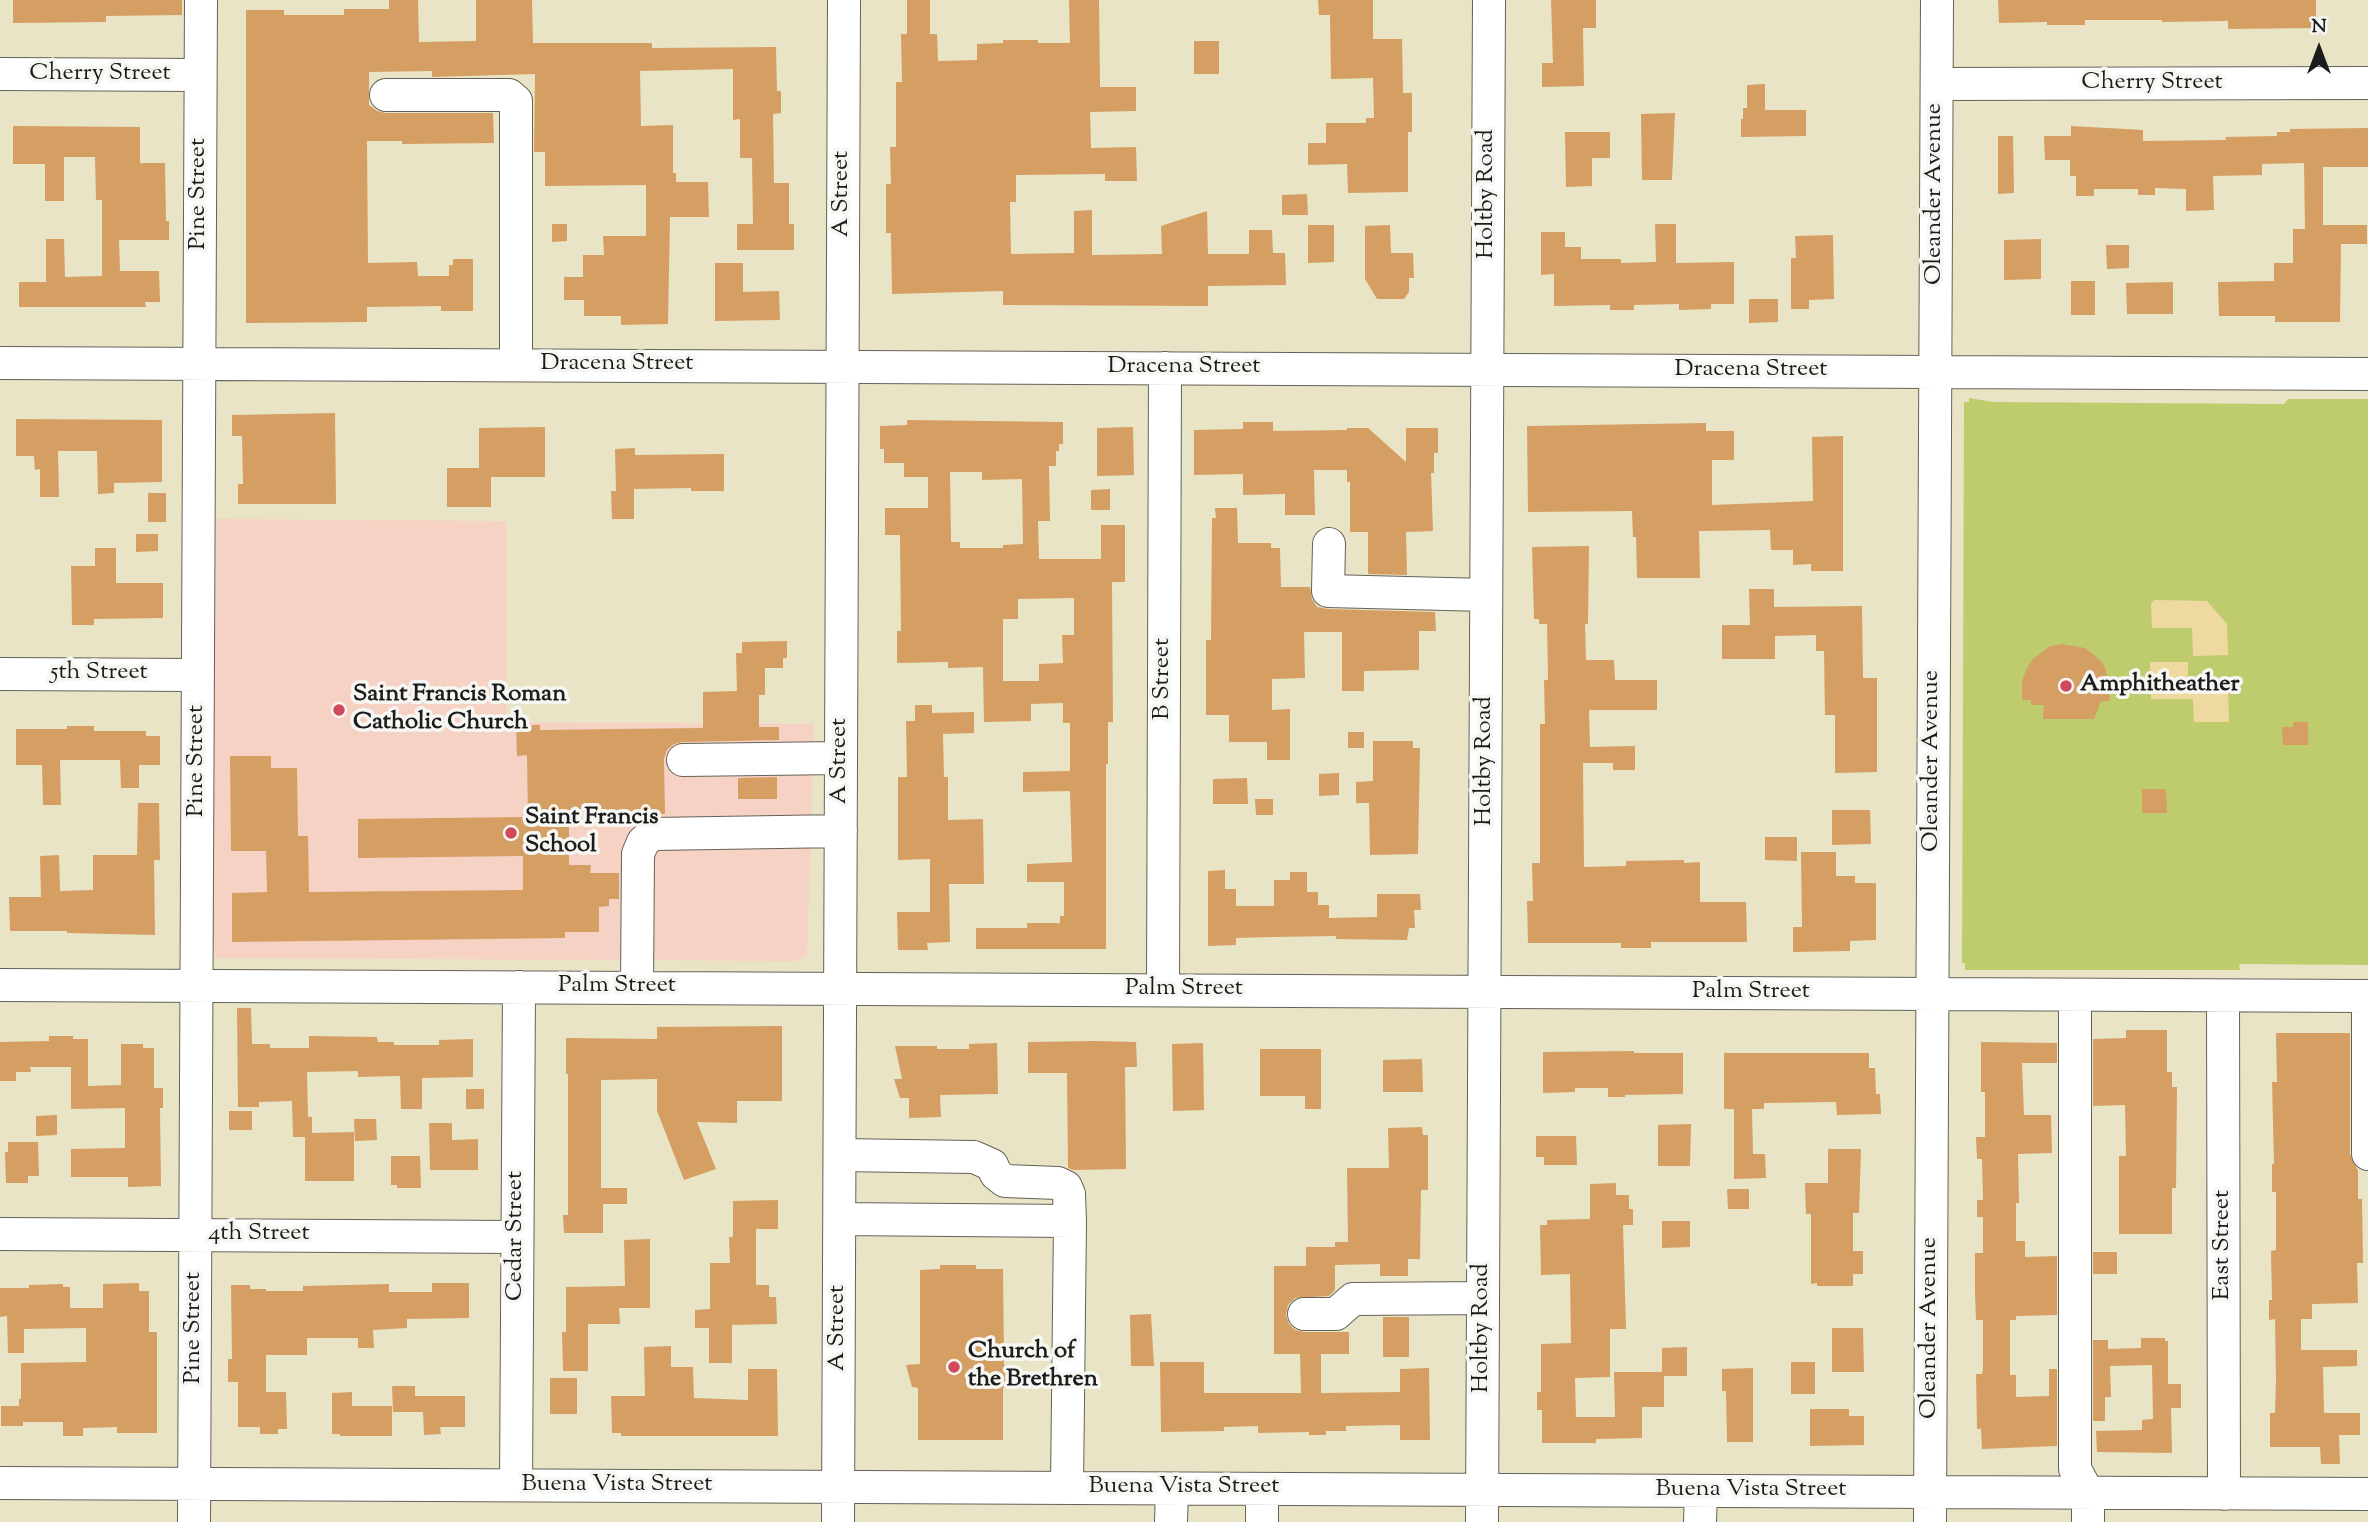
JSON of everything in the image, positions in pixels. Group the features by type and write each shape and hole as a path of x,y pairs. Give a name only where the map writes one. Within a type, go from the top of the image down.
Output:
{"street":[{"name":"Pine Street","path":"194,1522 201,0"},
{"name":"A Street","path":"838,1522 844,0"},
{"name":"Holtby Road","path":"1482,1522 1489,0"},
{"name":"Oleander Avenue","path":"1930,1507 1937,0"},
{"name":"Cherry Street","path":"0,74 200,75"},
{"name":"Cherry Street","path":"1937,84 2368,83"},
{"path":"386,95 509,95 516,101 516,365"},
{"name":"Dracena Street","path":"0,363 2368,374"},
{"name":"B Street","path":"1163,990 1165,368"},
{"path":"1329,544 1328,591 1486,595"},
{"name":"5th Street","path":"0,674 198,675"},
{"path":"683,760 842,758"},
{"path":"637,988 638,854 643,842 653,834 841,831"},
{"name":"Palm Street","path":"0,985 2368,996"},
{"name":"Cedar Street","path":"516,1486 519,987"},
{"path":"2075,995 2075,1469 2088,1507"},
{"name":"East Street","path":"2223,996 2224,1494"},
{"path":"2368,996 2368,1154"},
{"path":"840,1155 974,1157 992,1165 996,1174 1005,1181 1058,1183 1066,1187 1069,1194 1070,1221 1067,1488"},
{"path":"839,1219 1070,1221"},
{"name":"4th Street","path":"0,1234 517,1237"},
{"path":"1304,1314 1336,1314 1353,1299 1483,1298"},
{"name":"Buena Vista Street","path":"0,1483 1701,1491 1930,1507 2088,1507 2224,1494 2368,1494"},
{"path":"1171,1522 1172,1489"},
{"path":"1262,1489 1262,1522"},
{"path":"1700,1522 1701,1491"}],"shaded area":[{"name":"Saint Francis School","path":"216,519 506,521 506,722 814,724 807,956 795,961 216,958 211,942"}],"green space":[{"path":"1969,398 1993,402 2284,404 2288,399 2368,399 2368,965 2239,964 2240,970 1965,970 1965,963 1962,963 1964,402 1969,402"}],"sand":[{"path":"2154,600 2207,601 2227,624 2228,655 2193,656 2192,628 2152,628 2151,604"},
{"path":"2150,662 2188,662 2188,685 2228,685 2229,722 2194,722 2193,699 2151,699"}],"building":[{"path":"13,0 182,0 182,15 106,16 106,22 13,23"},
{"path":"389,0 418,0 419,42 476,41 476,0 532,0 533,43 652,43 652,48 776,47 777,91 781,91 781,113 773,114 774,183 789,183 789,224 794,224 794,250 737,250 737,224 753,224 752,158 740,158 740,119 733,120 733,69 640,71 641,126 673,125 673,173 676,173 676,182 708,182 709,217 670,217 668,324 621,325 621,316 584,316 584,300 564,300 564,277 583,277 583,255 604,255 603,236 646,236 646,185 545,186 545,152 534,152 535,74 432,77 432,71 369,72 369,105 377,111 493,113 494,143 402,144 402,141 367,141 368,263 417,262 418,276 449,276 449,265 453,265 453,259 473,259 473,311 441,311 441,306 367,307 367,322 246,323 246,10 284,10 284,15 344,15 344,9 389,9"},
{"path":"907,0 930,0 930,34 937,34 938,61 977,60 977,44 1003,43 1003,40 1070,43 1069,0 1099,0 1100,87 1136,87 1136,111 1090,112 1091,148 1136,147 1137,181 1105,181 1105,174 1016,175 1016,202 1010,202 1011,254 1074,253 1074,211 1092,210 1092,255 1162,254 1161,226 1207,211 1208,254 1249,254 1249,230 1272,230 1273,253 1285,253 1286,285 1208,286 1208,306 1003,305 1003,291 892,294 891,233 886,233 886,184 891,184 890,147 896,147 896,82 902,82 901,34 907,34"},
{"path":"1318,0 1373,0 1373,39 1402,39 1403,93 1412,93 1412,132 1408,132 1408,192 1348,193 1347,164 1308,165 1308,143 1326,143 1326,123 1366,123 1366,118 1374,118 1373,78 1331,79 1330,15 1319,15"},
{"path":"1551,0 1596,0 1596,28 1583,28 1584,86 1542,87 1542,63 1553,63"},
{"path":"1998,0 2316,0 2316,28 2228,29 2228,21 2085,20 2085,25 2047,25 2047,22 1999,23"},
{"path":"1194,41 1219,41 1219,74 1194,74"},
{"path":"1765,84 1765,110 1806,110 1806,136 1741,137 1743,108 1747,108 1747,85"},
{"path":"1675,113 1672,180 1642,180 1641,114"},
{"path":"13,126 140,127 140,163 165,163 169,240 119,240 120,271 159,271 160,302 145,302 146,307 19,307 19,282 46,282 46,239 64,239 65,277 102,276 102,200 96,200 95,157 64,157 64,201 45,201 45,164 13,164"},
{"path":"2071,126 2143,130 2143,141 2226,140 2225,137 2277,136 2277,132 2290,132 2290,129 2368,128 2368,167 2323,167 2323,225 2367,225 2367,244 2341,244 2340,322 2275,322 2275,316 2219,316 2218,282 2274,281 2274,263 2293,263 2293,229 2305,229 2304,163 2262,164 2262,175 2213,176 2214,210 2186,211 2186,189 2155,188 2155,195 2138,195 2138,189 2094,189 2094,196 2076,196 2076,176 2070,176 2070,160 2045,160 2044,136 2071,136"},
{"path":"1565,132 1610,132 1610,158 1592,158 1592,186 1566,187"},
{"path":"1998,136 2013,136 2014,193 1998,194"},
{"path":"1307,194 1308,215 1282,215 1282,195"},
{"path":"552,224 567,224 567,241 552,242"},
{"path":"1655,224 1676,224 1676,263 1734,262 1734,304 1711,304 1711,309 1679,310 1679,304 1634,305 1634,310 1610,310 1610,305 1554,306 1554,274 1541,275 1541,232 1565,232 1565,247 1581,247 1581,259 1621,259 1621,263 1656,262"},
{"path":"1308,225 1334,225 1334,262 1308,263"},
{"path":"1390,225 1391,253 1413,253 1414,278 1409,278 1409,292 1404,299 1377,299 1365,279 1365,226"},
{"path":"1833,235 1834,299 1809,300 1809,309 1791,309 1791,258 1796,258 1795,236"},
{"path":"2041,239 2041,279 2004,280 2004,240"},
{"path":"2106,245 2129,245 2129,268 2107,269"},
{"path":"715,263 743,263 743,292 779,291 780,320 715,321"},
{"path":"2071,281 2095,281 2095,315 2071,315"},
{"path":"2173,282 2173,314 2127,314 2126,283"},
{"path":"1749,299 1778,299 1778,322 1749,323"},
{"path":"335,413 336,504 238,504 238,484 243,484 242,436 232,436 232,415"},
{"path":"16,419 162,420 162,482 114,483 114,493 98,494 97,451 58,451 59,497 40,497 40,469 35,470 34,456 16,456"},
{"path":"907,420 1063,422 1063,444 1059,444 1059,451 1056,451 1056,466 1049,466 1050,521 1038,521 1039,559 1101,559 1101,525 1125,525 1125,582 1112,582 1113,722 1108,722 1106,764 1106,949 976,949 976,928 1027,928 1027,923 1060,923 1060,916 1064,916 1064,882 1027,882 1027,864 1072,862 1070,791 1023,792 1023,772 1070,771 1070,723 1063,723 1063,703 1031,704 1031,721 984,722 983,667 948,668 948,662 897,663 897,631 901,631 900,535 885,535 885,508 928,508 928,477 904,477 904,463 884,463 884,449 880,449 880,426 907,425","holes":["950,472 982,472 982,480 1022,479 1023,544 1003,545 1003,548 960,548 960,542 951,542","1074,598 1074,635 1062,635 1063,663 1039,664 1039,681 1003,681 1003,619 1018,619 1018,599"]},
{"path":"1243,422 1273,422 1273,431 1368,428 1406,462 1406,428 1438,428 1438,453 1434,453 1434,473 1431,473 1433,531 1406,532 1407,575 1368,574 1368,532 1350,532 1350,482 1347,482 1347,470 1314,470 1315,515 1285,515 1285,494 1243,495 1243,474 1194,475 1194,430 1243,429"},
{"path":"1706,423 1706,431 1734,431 1734,460 1712,460 1712,505 1813,501 1812,437 1843,436 1843,571 1811,571 1811,564 1793,565 1793,550 1771,550 1770,530 1699,531 1700,578 1637,578 1632,511 1528,512 1527,426"},
{"path":"545,427 545,477 491,477 491,507 447,507 447,468 479,468 479,428"},
{"path":"1133,427 1134,475 1097,476 1097,428"},
{"path":"635,448 635,455 724,454 724,491 691,491 691,488 634,489 634,519 612,519 611,491 616,491 615,449"},
{"path":"1110,489 1110,510 1091,510 1091,490"},
{"path":"148,493 166,493 166,522 148,522"},
{"path":"1215,508 1237,508 1238,543 1271,543 1271,548 1280,548 1281,587 1310,587 1317,607 1435,612 1436,631 1419,631 1419,670 1364,671 1364,691 1342,691 1342,632 1304,632 1305,678 1272,679 1272,710 1290,709 1290,760 1267,760 1267,742 1229,742 1229,715 1206,715 1206,640 1211,640 1212,518 1216,518"},
{"path":"136,534 158,534 158,551 136,552"},
{"path":"1589,546 1586,660 1614,660 1615,680 1657,680 1657,710 1589,710 1590,747 1635,746 1635,770 1613,770 1613,763 1583,763 1584,867 1626,866 1626,861 1700,862 1700,902 1746,902 1747,942 1651,942 1651,948 1621,948 1621,943 1528,943 1527,901 1533,901 1532,863 1540,863 1540,724 1545,724 1544,680 1548,680 1547,624 1539,624 1539,619 1534,619 1532,547"},
{"path":"95,548 116,548 116,583 163,583 163,618 94,619 94,625 72,625 71,566 95,566"},
{"path":"1749,589 1774,589 1774,607 1862,606 1863,678 1877,678 1877,772 1835,773 1835,715 1825,715 1824,651 1816,651 1816,635 1775,636 1775,659 1722,659 1722,625 1750,625"},
{"path":"787,641 787,658 783,658 783,668 765,668 765,695 759,695 759,727 779,727 779,740 674,744 667,750 664,759 665,814 569,815 569,865 591,865 590,873 619,873 619,899 609,899 609,906 599,907 599,932 565,932 565,938 232,942 232,893 267,892 266,851 231,851 230,756 271,756 271,768 297,768 298,836 308,836 309,892 523,890 523,856 358,858 358,819 528,817 527,755 517,756 516,725 540,725 540,730 703,728 703,692 737,691 736,653 742,653 742,642"},
{"name":"Amphitheather","path":"2062,644 2085,648 2101,661 2106,670 2110,701 2101,701 2094,719 2043,719 2044,705 2031,705 2031,700 2022,700 2022,681 2032,660 2050,646"},
{"path":"915,705 932,705 932,713 974,712 974,733 943,734 944,777 948,777 948,820 983,819 984,884 949,884 950,942 927,943 928,950 898,950 897,912 930,912 930,859 898,860 898,777 907,777 906,721 915,721"},
{"path":"2293,722 2308,722 2308,745 2283,745 2282,727 2293,727"},
{"path":"67,726 94,726 94,731 146,731 146,736 160,736 160,765 139,765 139,788 121,788 120,760 60,760 61,805 43,805 42,765 16,765 16,729 67,729"},
{"path":"1348,732 1364,732 1364,748 1348,748"},
{"path":"1373,741 1413,741 1413,748 1420,748 1418,854 1370,855 1369,803 1356,803 1356,782 1373,781"},
{"path":"1339,773 1339,795 1319,796 1319,774"},
{"path":"777,777 777,799 738,799 738,778"},
{"path":"1247,778 1248,804 1213,804 1213,779"},
{"path":"2142,789 2166,789 2167,813 2142,813"},
{"path":"1255,799 1273,799 1273,815 1256,815"},
{"path":"138,803 159,803 160,860 154,860 155,935 10,931 9,897 41,897 40,856 59,855 60,891 93,890 93,855 137,855"},
{"path":"1832,810 1870,810 1871,844 1832,845"},
{"path":"1765,837 1797,837 1797,861 1765,860"},
{"path":"1801,852 1836,852 1836,876 1855,876 1855,883 1876,883 1876,940 1850,941 1850,951 1793,952 1793,927 1802,927"},
{"path":"1225,870 1225,889 1236,889 1236,906 1274,906 1274,880 1290,880 1290,872 1307,872 1307,892 1318,892 1318,905 1329,905 1329,918 1377,917 1377,894 1420,894 1421,910 1414,910 1415,928 1409,928 1407,940 1336,939 1336,936 1236,938 1236,945 1208,946 1208,871"},
{"path":"237,1008 251,1008 252,1044 270,1044 270,1048 309,1048 309,1036 377,1037 378,1042 394,1042 394,1045 439,1045 439,1040 473,1039 473,1077 422,1078 422,1109 401,1109 400,1076 358,1077 358,1071 307,1072 308,1117 312,1117 312,1133 354,1132 354,1181 305,1181 305,1137 293,1137 292,1101 259,1102 259,1107 238,1107"},
{"path":"782,1026 782,1101 737,1101 737,1123 697,1122 716,1169 684,1180 657,1111 657,1079 601,1080 601,1188 627,1188 627,1204 603,1204 603,1233 564,1233 563,1215 568,1215 566,1038 657,1039 657,1027"},
{"path":"2126,1030 2167,1030 2167,1072 2172,1072 2172,1087 2177,1087 2176,1188 2172,1188 2172,1234 2119,1234 2119,1156 2126,1156 2125,1105 2093,1106 2093,1039 2126,1038"},
{"path":"2276,1033 2350,1033 2350,1154 2358,1171 2358,1199 2362,1199 2363,1263 2357,1263 2358,1303 2312,1304 2312,1319 2301,1319 2301,1350 2357,1350 2357,1366 2323,1367 2324,1413 2360,1413 2360,1435 2339,1435 2340,1464 2321,1464 2320,1447 2270,1447 2270,1413 2275,1413 2276,1379 2275,1319 2269,1320 2269,1300 2272,1300 2271,1251 2276,1250 2276,1192 2272,1192 2272,1082 2277,1082"},
{"path":"49,1036 88,1039 88,1086 121,1085 121,1044 143,1044 143,1048 154,1048 154,1088 163,1088 163,1108 160,1108 161,1186 128,1187 128,1177 71,1177 71,1149 125,1148 125,1108 71,1109 71,1067 30,1067 31,1072 16,1072 16,1081 0,1081 0,1042 49,1041"},
{"path":"1028,1042 1136,1042 1137,1067 1125,1067 1126,1169 1068,1168 1067,1073 1028,1073"},
{"path":"1981,1042 2057,1043 2057,1063 2022,1063 2024,1115 2051,1115 2052,1153 2018,1154 2019,1203 2016,1203 2016,1241 2025,1241 2025,1257 2057,1256 2057,1315 2016,1316 2016,1320 2010,1320 2010,1375 2016,1375 2016,1397 2049,1396 2049,1369 2057,1369 2057,1446 1982,1449 1981,1429 1977,1429 1976,1374 1982,1374 1983,1368 1983,1320 1976,1320 1975,1292 1975,1253 1983,1253 1983,1217 1977,1217 1977,1200 1983,1200 1982,1159 1977,1159 1976,1137 1985,1137 1985,1092 1981,1092"},
{"path":"997,1043 998,1094 940,1095 941,1117 909,1118 909,1098 900,1098 894,1079 902,1079 895,1046 969,1049 969,1044"},
{"path":"1203,1043 1204,1110 1173,1111 1172,1044"},
{"path":"1260,1049 1321,1049 1321,1109 1305,1109 1305,1096 1260,1096"},
{"path":"1543,1052 1683,1053 1683,1094 1608,1097 1608,1088 1575,1088 1575,1092 1543,1093"},
{"path":"1724,1053 1869,1053 1869,1068 1875,1068 1876,1094 1880,1094 1881,1114 1837,1115 1836,1102 1764,1103 1764,1109 1752,1109 1753,1154 1765,1154 1766,1178 1734,1179 1734,1109 1724,1109"},
{"path":"1422,1059 1423,1092 1383,1092 1383,1060"},
{"path":"466,1089 484,1089 484,1109 466,1109"},
{"path":"229,1111 252,1111 252,1130 229,1130"},
{"path":"57,1115 57,1135 36,1136 36,1116"},
{"path":"354,1119 376,1119 377,1140 355,1141"},
{"path":"429,1123 452,1123 452,1140 478,1139 478,1170 430,1170"},
{"path":"1691,1124 1690,1166 1658,1166 1658,1125"},
{"path":"1422,1127 1423,1135 1428,1135 1428,1190 1421,1190 1420,1259 1408,1259 1408,1276 1380,1276 1380,1264 1335,1265 1335,1290 1329,1296 1295,1298 1288,1305 1286,1315 1295,1330 1349,1332 1349,1354 1321,1354 1321,1393 1400,1392 1400,1369 1429,1368 1430,1440 1400,1440 1400,1425 1346,1426 1346,1431 1326,1431 1326,1435 1309,1435 1309,1432 1258,1433 1258,1426 1224,1427 1224,1431 1161,1432 1160,1362 1204,1362 1204,1393 1301,1393 1300,1354 1274,1354 1274,1266 1306,1266 1306,1247 1335,1247 1335,1242 1348,1242 1347,1168 1389,1168 1388,1128"},
{"path":"1536,1136 1576,1136 1577,1165 1544,1165 1544,1157 1536,1157"},
{"path":"8,1142 38,1142 39,1176 28,1176 28,1183 6,1183 5,1152 8,1152"},
{"path":"1828,1149 1861,1149 1859,1213 1853,1213 1853,1251 1863,1251 1863,1274 1853,1274 1853,1286 1811,1284 1811,1214 1806,1214 1805,1183 1828,1183"},
{"path":"391,1156 420,1156 421,1188 397,1188 397,1185 391,1185"},
{"path":"1616,1183 1616,1195 1629,1195 1629,1209 1633,1209 1633,1225 1623,1225 1626,1329 1610,1329 1610,1377 1575,1378 1576,1417 1615,1417 1614,1372 1662,1372 1662,1348 1687,1347 1687,1376 1664,1376 1664,1407 1642,1407 1642,1438 1596,1439 1596,1443 1542,1443 1542,1410 1537,1410 1537,1392 1541,1392 1541,1344 1571,1343 1570,1274 1541,1275 1540,1225 1547,1225 1547,1220 1590,1219 1590,1184"},
{"path":"1727,1189 1749,1189 1749,1209 1728,1209"},
{"path":"778,1200 778,1229 756,1229 756,1285 769,1285 769,1297 776,1297 777,1324 732,1325 732,1363 709,1363 709,1328 695,1328 695,1310 710,1309 710,1263 730,1263 729,1237 733,1237 733,1201"},
{"path":"1662,1221 1690,1221 1690,1247 1662,1248"},
{"path":"650,1239 650,1308 619,1308 620,1324 588,1324 588,1371 563,1371 562,1332 566,1332 566,1287 625,1286 624,1240"},
{"path":"2093,1252 2117,1252 2117,1274 2093,1274"},
{"path":"940,1265 976,1265 976,1269 1003,1269 1004,1365 1010,1365 1010,1388 1003,1388 1003,1440 918,1440 918,1388 912,1387 906,1365 920,1364 920,1270 940,1269"},
{"path":"139,1283 139,1291 149,1291 149,1332 157,1332 157,1433 117,1433 117,1427 83,1428 83,1436 63,1436 63,1422 23,1422 23,1426 1,1426 1,1406 19,1406 21,1363 86,1362 86,1328 24,1329 24,1353 8,1353 7,1316 0,1317 0,1288 63,1284 63,1287 70,1287 70,1308 103,1308 103,1284"},
{"path":"432,1283 469,1283 469,1318 407,1319 407,1328 373,1330 374,1348 358,1348 358,1338 307,1338 307,1355 266,1355 266,1392 286,1392 287,1429 278,1429 278,1434 260,1434 260,1427 238,1427 238,1382 228,1382 228,1359 232,1359 231,1285 250,1285 250,1289 266,1291 303,1291 303,1286 389,1284 389,1292 432,1292"},
{"path":"1151,1314 1154,1366 1131,1366 1130,1315"},
{"path":"1383,1317 1409,1317 1409,1357 1383,1357"},
{"path":"1832,1328 1863,1328 1864,1372 1832,1372"},
{"path":"2141,1338 2165,1338 2165,1341 2168,1341 2168,1384 2181,1384 2181,1408 2171,1408 2172,1453 2097,1452 2096,1431 2142,1430 2142,1420 2153,1419 2152,1365 2110,1366 2111,1397 2105,1397 2105,1421 2093,1421 2093,1340 2108,1340 2108,1349 2141,1348"},
{"path":"671,1346 671,1367 693,1367 694,1398 748,1400 748,1369 777,1369 778,1436 621,1436 621,1433 612,1433 611,1396 645,1396 644,1347"},
{"path":"1791,1362 1815,1362 1815,1394 1791,1394"},
{"path":"1753,1368 1753,1442 1727,1442 1726,1391 1722,1391 1722,1369"},
{"path":"550,1378 577,1378 577,1414 550,1414"},
{"path":"392,1386 415,1386 415,1396 465,1396 465,1427 440,1427 441,1434 424,1435 423,1412 393,1412"},
{"path":"352,1392 352,1406 392,1406 392,1436 332,1434 332,1393"},
{"path":"1810,1409 1849,1409 1849,1416 1864,1416 1864,1445 1810,1446"}],"place":[{"name":"Amphitheather","path":"2066,686"},
{"name":"Saint Francis Roman Catholic Church","path":"339,710"},
{"name":"Saint Francis School","path":"511,833"},
{"name":"Church of the Brethren","path":"954,1367"}]}
